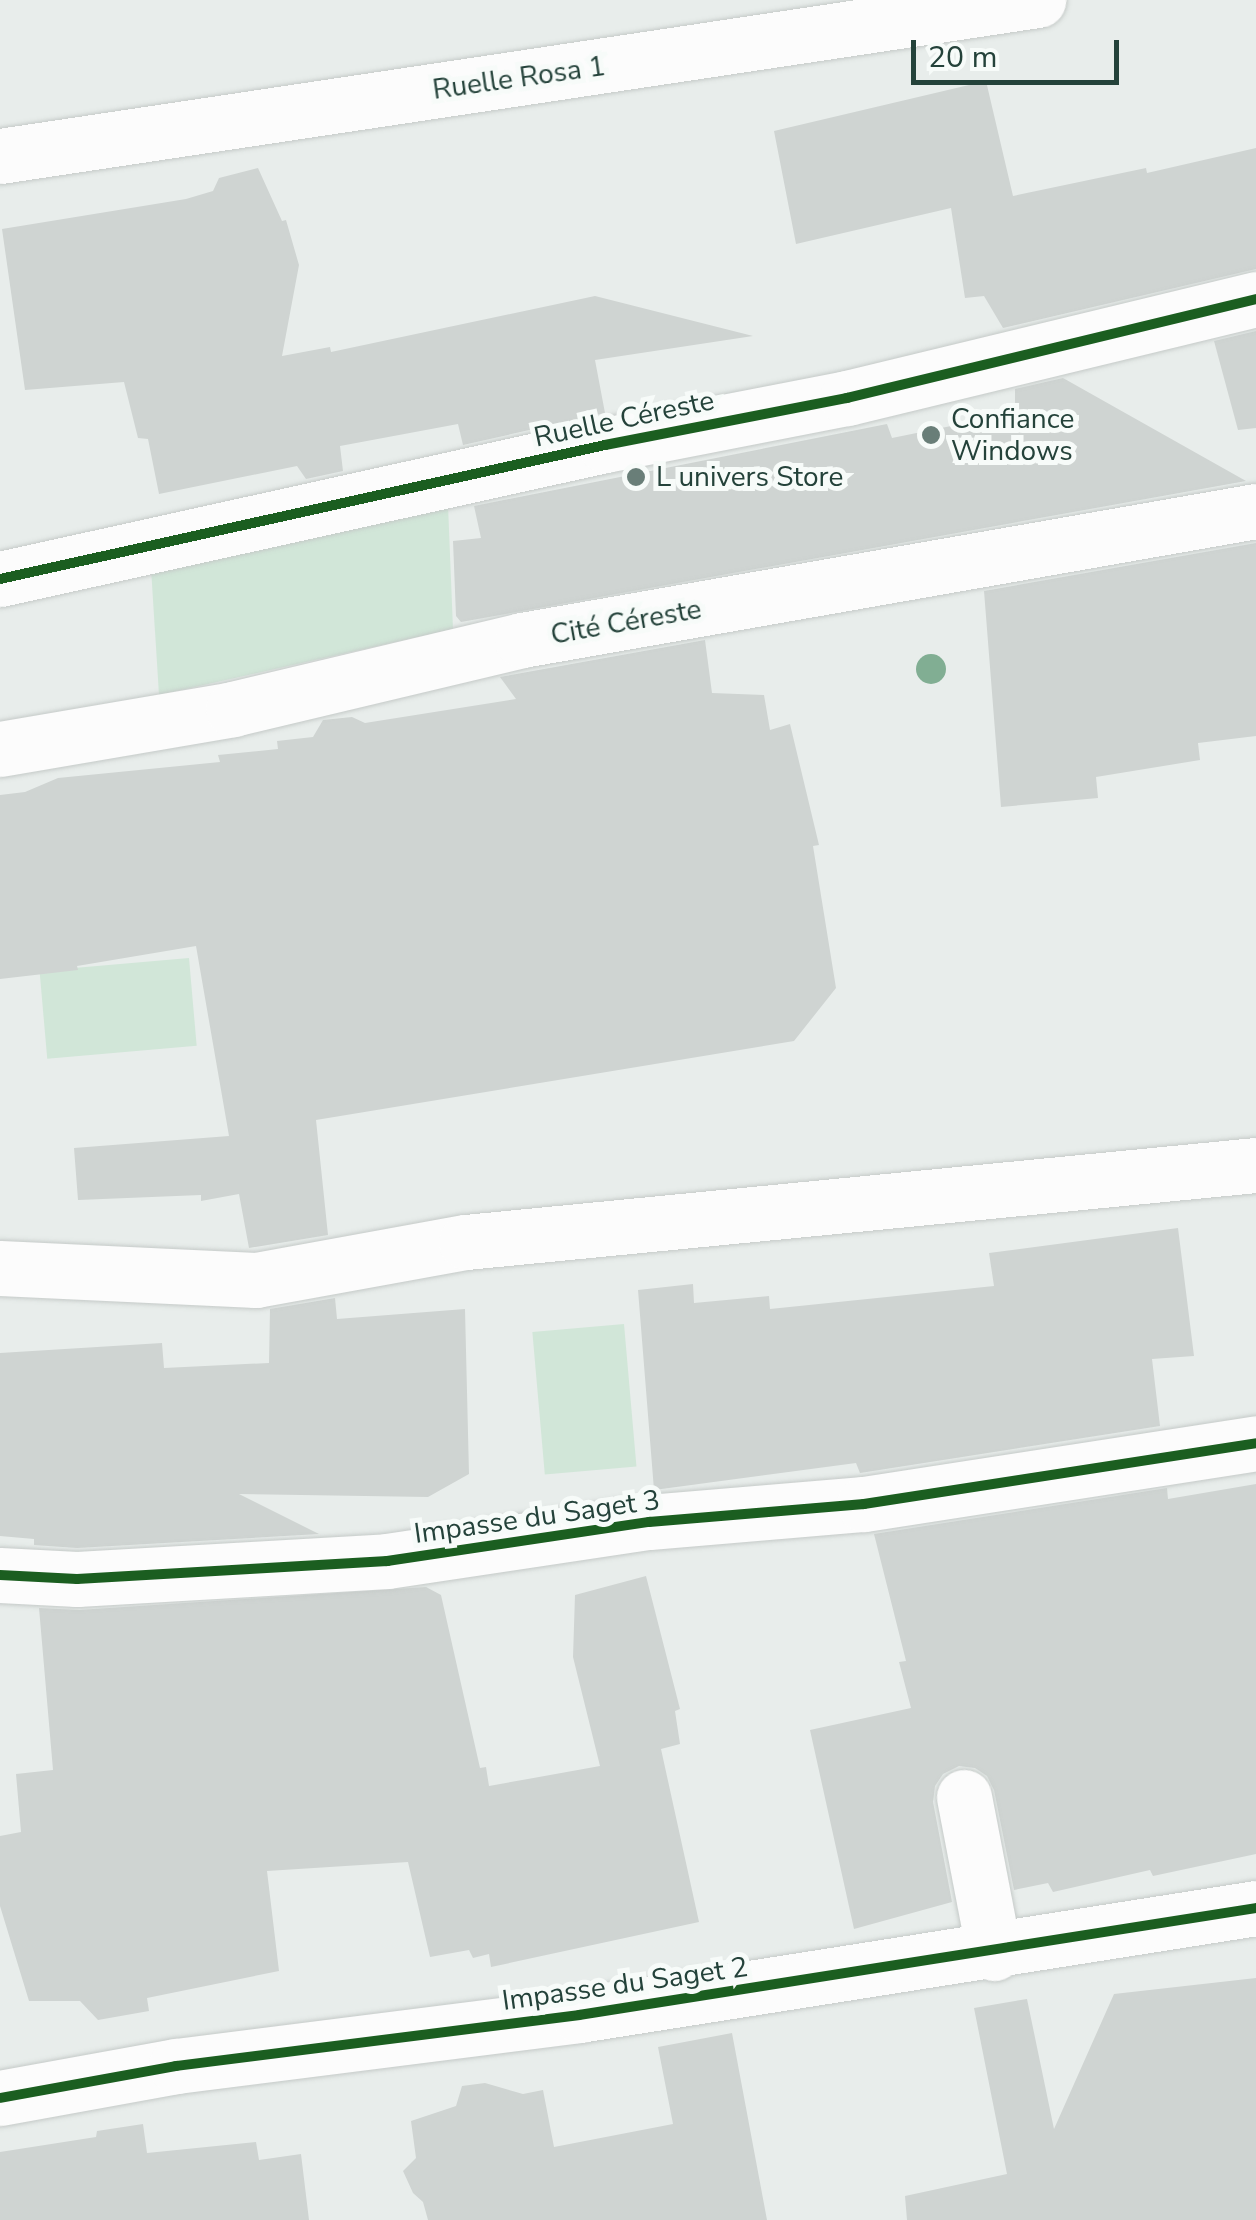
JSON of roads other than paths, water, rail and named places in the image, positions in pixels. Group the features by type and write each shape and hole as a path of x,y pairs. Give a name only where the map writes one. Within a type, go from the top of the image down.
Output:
{"street":[{"name":"Ruelle Rosa 1","path":"0,156 1038,0"},
{"name":"Ruelle Céreste","path":"0,580 604,445 866,394 1256,298"},
{"name":"Cité Céreste","path":"0,749 233,709 522,640 1256,510"},
{"path":"0,1268 256,1280 466,1242 1256,1165"},
{"name":"Impasse du Saget 3","path":"0,1574 76,1579 387,1562 650,1522 864,1504 1256,1443"},
{"path":"964,1797 994,1953"},
{"name":"Impasse du Saget 2","path":"0,2098 176,2066 579,2015 994,1953 1256,1908"}],"place":[{"name":"Confiance Windows","path":"931,435"},
{"name":"L univers Store","path":"636,477"}]}
